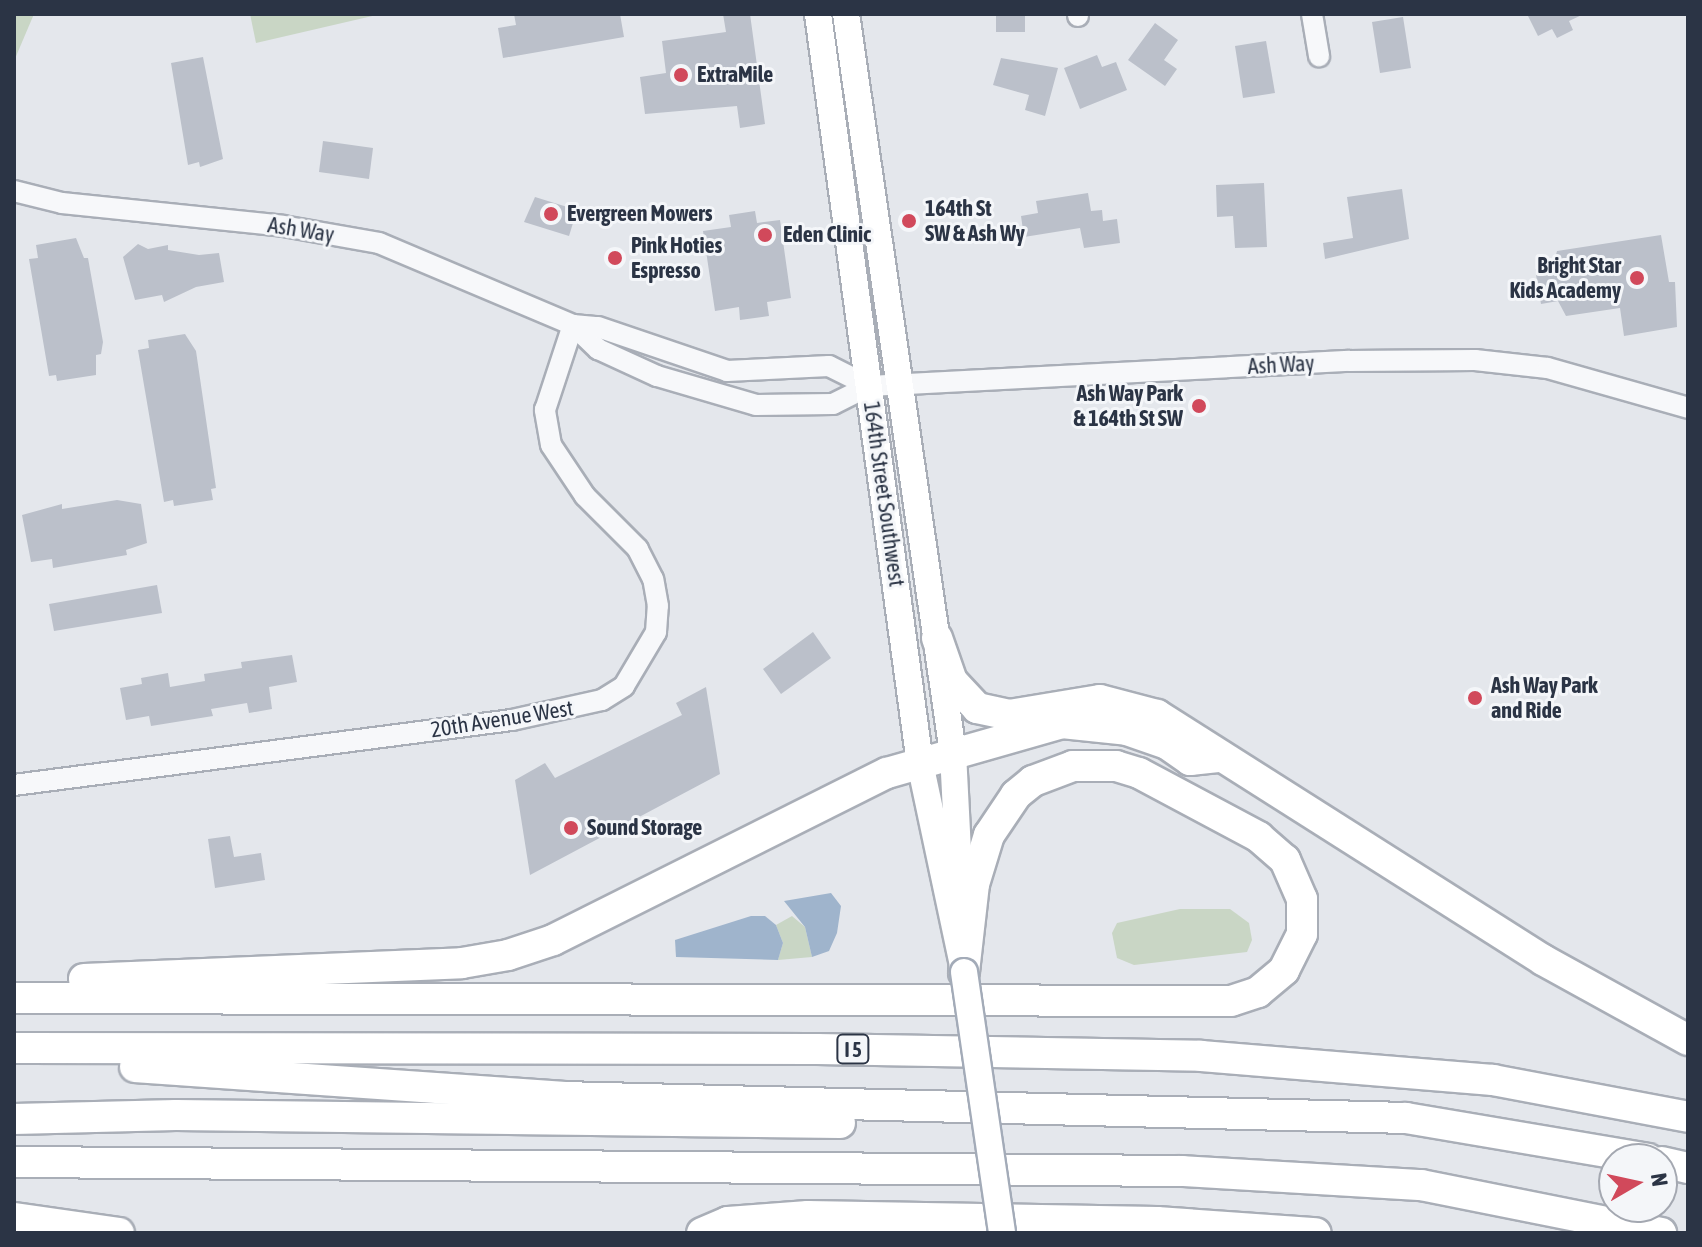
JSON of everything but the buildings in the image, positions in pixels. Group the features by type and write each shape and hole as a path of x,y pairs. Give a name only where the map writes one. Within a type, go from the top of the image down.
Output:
{"highway":[{"path":"937,638 952,681 977,708 1009,715 1100,700 1157,715 1208,743 1218,757 1469,908 1555,967 1688,1040"},
{"path":"14,982 462,963 508,955 553,940 828,799 953,753 1062,723 1127,730 1167,744 1190,760 1218,757"},
{"path":"14,998 1231,1001 1258,992 1284,970 1302,934 1302,899 1285,860 1259,837 1139,773 1116,766 1073,766 1033,781 997,820 974,884 964,972"},
{"name":"I 5","path":"14,1048 817,1049 1201,1056 1465,1076 1688,1117"},
{"path":"14,1058 561,1097 1406,1118 1598,1151"},
{"path":"14,1119 176,1115 1250,1127 1442,1140 1598,1164"},
{"path":"14,1162 1182,1171 1421,1185 1661,1233"},
{"path":"702,1233 728,1222 808,1216 1157,1222 1316,1233"},
{"path":"14,1218 119,1233"}],"main road":[{"name":"164th Street Southwest","path":"818,14 920,763 964,972 1002,1233"},
{"name":"164th Street Southwest","path":"846,14 953,753 964,972"}],"street":[{"path":"1312,14 1319,56"},
{"name":"Ash Way","path":"14,191 62,203 283,226 379,243 573,325 598,327 727,371 829,366 869,386"},
{"name":"Ash Way","path":"573,325 598,349 657,376 756,405 833,404 869,386 1349,361 1475,360 1548,368 1688,408"},
{"name":"20th Avenue West","path":"14,785 512,720 602,700 624,686 656,632 658,606 653,579 638,549 585,496 551,445 545,410 573,325"}],"green space":[{"path":"14,14 34,14 14,61"},
{"path":"250,14 381,14 256,43"},
{"path":"1180,909 1230,909 1249,923 1252,940 1247,952 1134,965 1117,958 1112,933 1117,923"},
{"path":"792,916 805,927 812,957 778,960 783,943 776,925"}],"water":[{"path":"831,893 841,906 837,933 829,951 812,957 805,927 784,901"},
{"path":"751,916 765,916 776,925 783,943 778,960 676,957 675,940"}],"place":[{"name":"ExtraMile","path":"681,75"},
{"name":"Evergreen Mowers","path":"551,214"},
{"name":"164th St SW & Ash Wy","path":"909,221"},
{"name":"Eden Clinic","path":"765,235"},
{"name":"Pink Hoties Espresso","path":"615,258"},
{"name":"Bright Star Kids Academy","path":"1637,278"},
{"name":"Ash Way Park & 164th St SW","path":"1199,406"},
{"name":"Ash Way Park and Ride","path":"1475,698"},
{"name":"Sound Storage","path":"571,828"}]}
